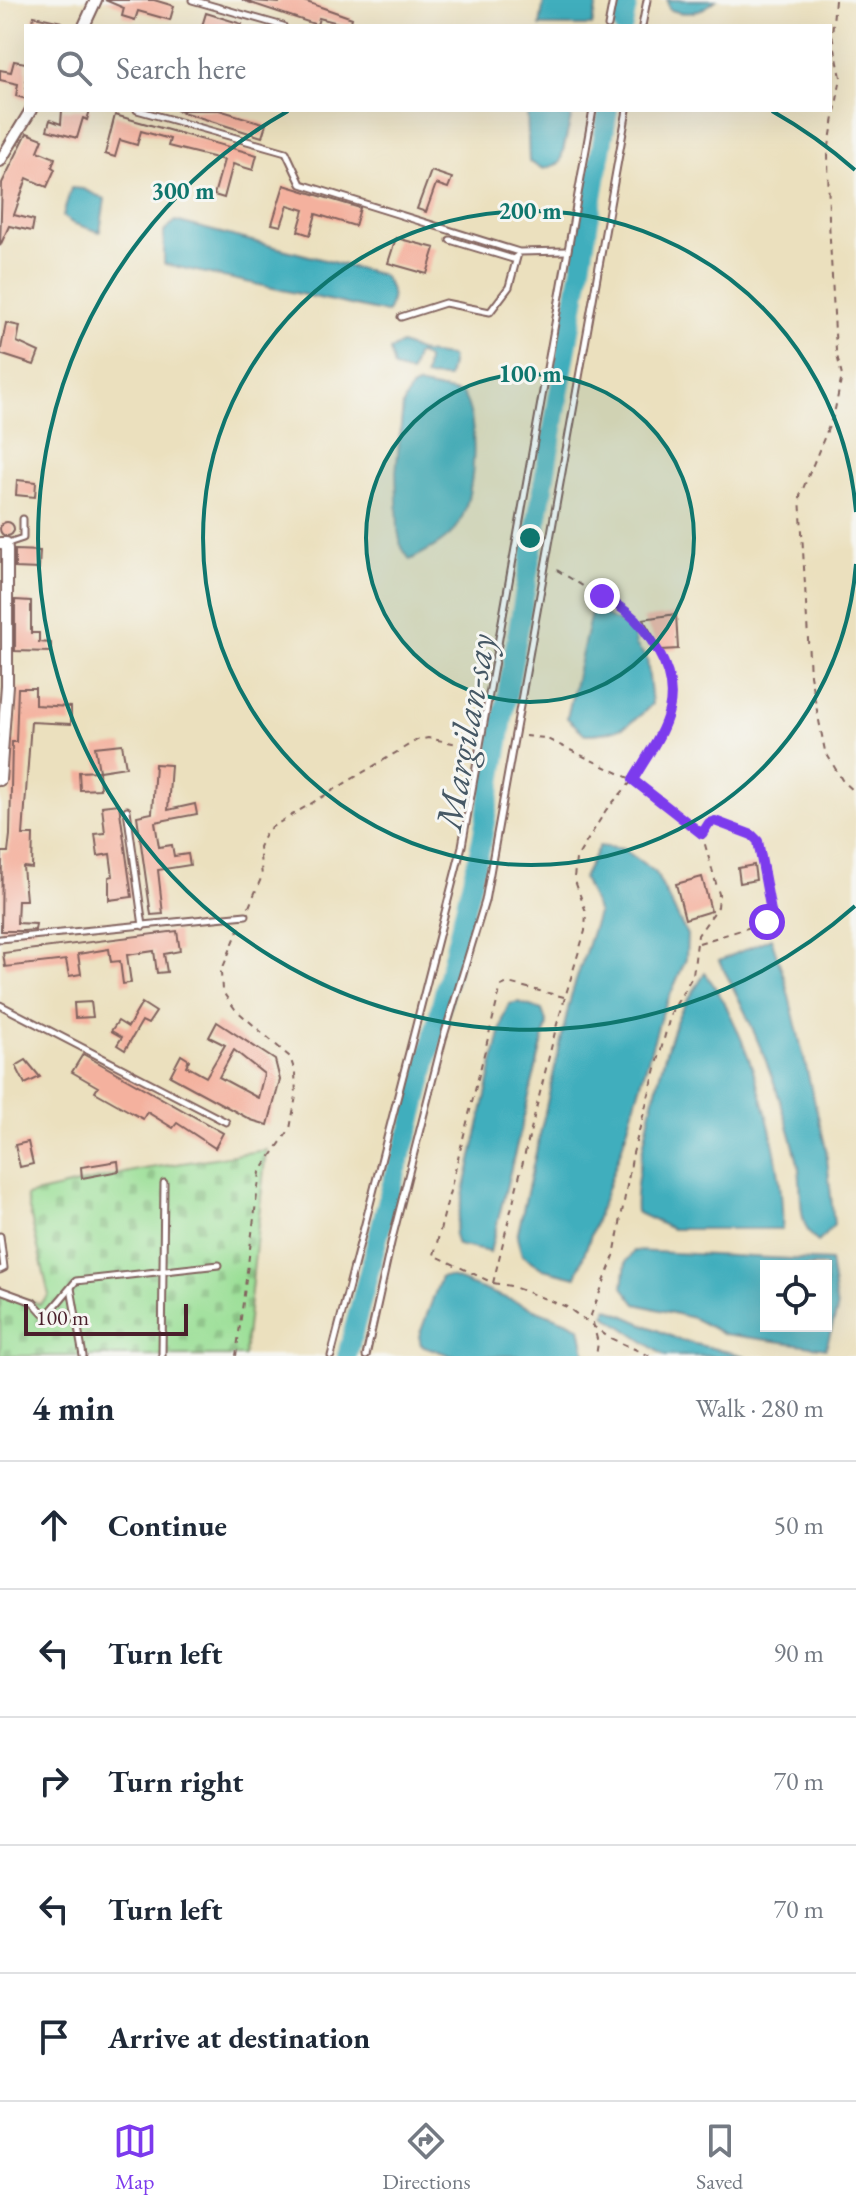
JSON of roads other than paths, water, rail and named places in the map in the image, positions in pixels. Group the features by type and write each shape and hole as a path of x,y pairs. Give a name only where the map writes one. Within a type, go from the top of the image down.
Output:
{"street":[{"path":"85,24 96,0"},
{"path":"0,161 30,112"},
{"path":"0,780 7,685 3,543"}],"lane":[{"path":"192,0 276,24"},
{"path":"608,24 613,0"},
{"path":"642,24 647,0"},
{"path":"144,112 286,152 301,184 518,254 567,251"},
{"path":"331,1356 462,846 593,112"},
{"path":"366,1356 391,1243 440,1053 485,901 627,112"},
{"path":"450,240 513,259 518,254"},
{"path":"401,317 445,303 490,312 509,287 518,254"},
{"path":"3,543 23,538 23,519"},
{"path":"127,810 143,926"},
{"path":"0,939 246,915"},
{"path":"0,1005 226,1122"},
{"path":"162,1356 164,1183"},
{"path":"0,1236 4,1268 0,1270"},
{"path":"0,1290 33,1302 43,1313 49,1313 76,1281 219,1265"},
{"path":"71,1288 83,1356"}],"water":[{"path":"544,0 598,0 592,24 540,24"},
{"path":"667,0 716,0 705,8 688,13 669,9"},
{"path":"527,112 573,112 560,163 544,169 529,162"},
{"path":"71,188 83,189 105,199 100,232 72,223 63,216"},
{"path":"175,221 382,275 391,293 387,313 164,264 164,232"},
{"path":"401,344 424,353 452,358 448,378 425,377 427,359 420,354 416,355 411,373 394,368 390,351"},
{"path":"417,385 462,394 472,422 473,461 468,500 456,528 441,542 410,560 401,546 398,530 396,472 403,405 411,388"},
{"path":"593,604 609,618 633,629 636,645 647,659 652,704 622,727 585,734 567,718"},
{"path":"599,846 623,849 655,872 687,935 686,959 661,1016 622,1147 576,1277 543,1269 522,1255 517,1237 571,996 598,913 583,878"},
{"path":"771,938 785,980 826,1149 834,1225 818,1242 810,1235 803,1216 798,1163 775,1085 744,1009 719,961"},
{"path":"705,973 736,1026 761,1095 778,1167 782,1229 672,1229 636,1212 644,1144 665,1055 679,1015"},
{"path":"518,1002 542,1010 547,1024 490,1252 457,1245 454,1236 504,1015 509,1004"},
{"path":"634,1251 810,1260 760,1260 760,1332 831,1332 826,1348 724,1334 693,1318 636,1304 623,1287 626,1262"},
{"path":"832,1275 837,1310 832,1327"},
{"path":"441,1277 451,1277 580,1328 586,1356 452,1356 421,1345 419,1336"},
{"path":"607,1308 682,1341 746,1356 665,1356 605,1315"}],"waterway":[{"name":"Margilan-say","path":"623,24 628,0"},
{"name":"Margilan-say","path":"347,1356 392,1184 411,1126 482,840 608,112"}]}
